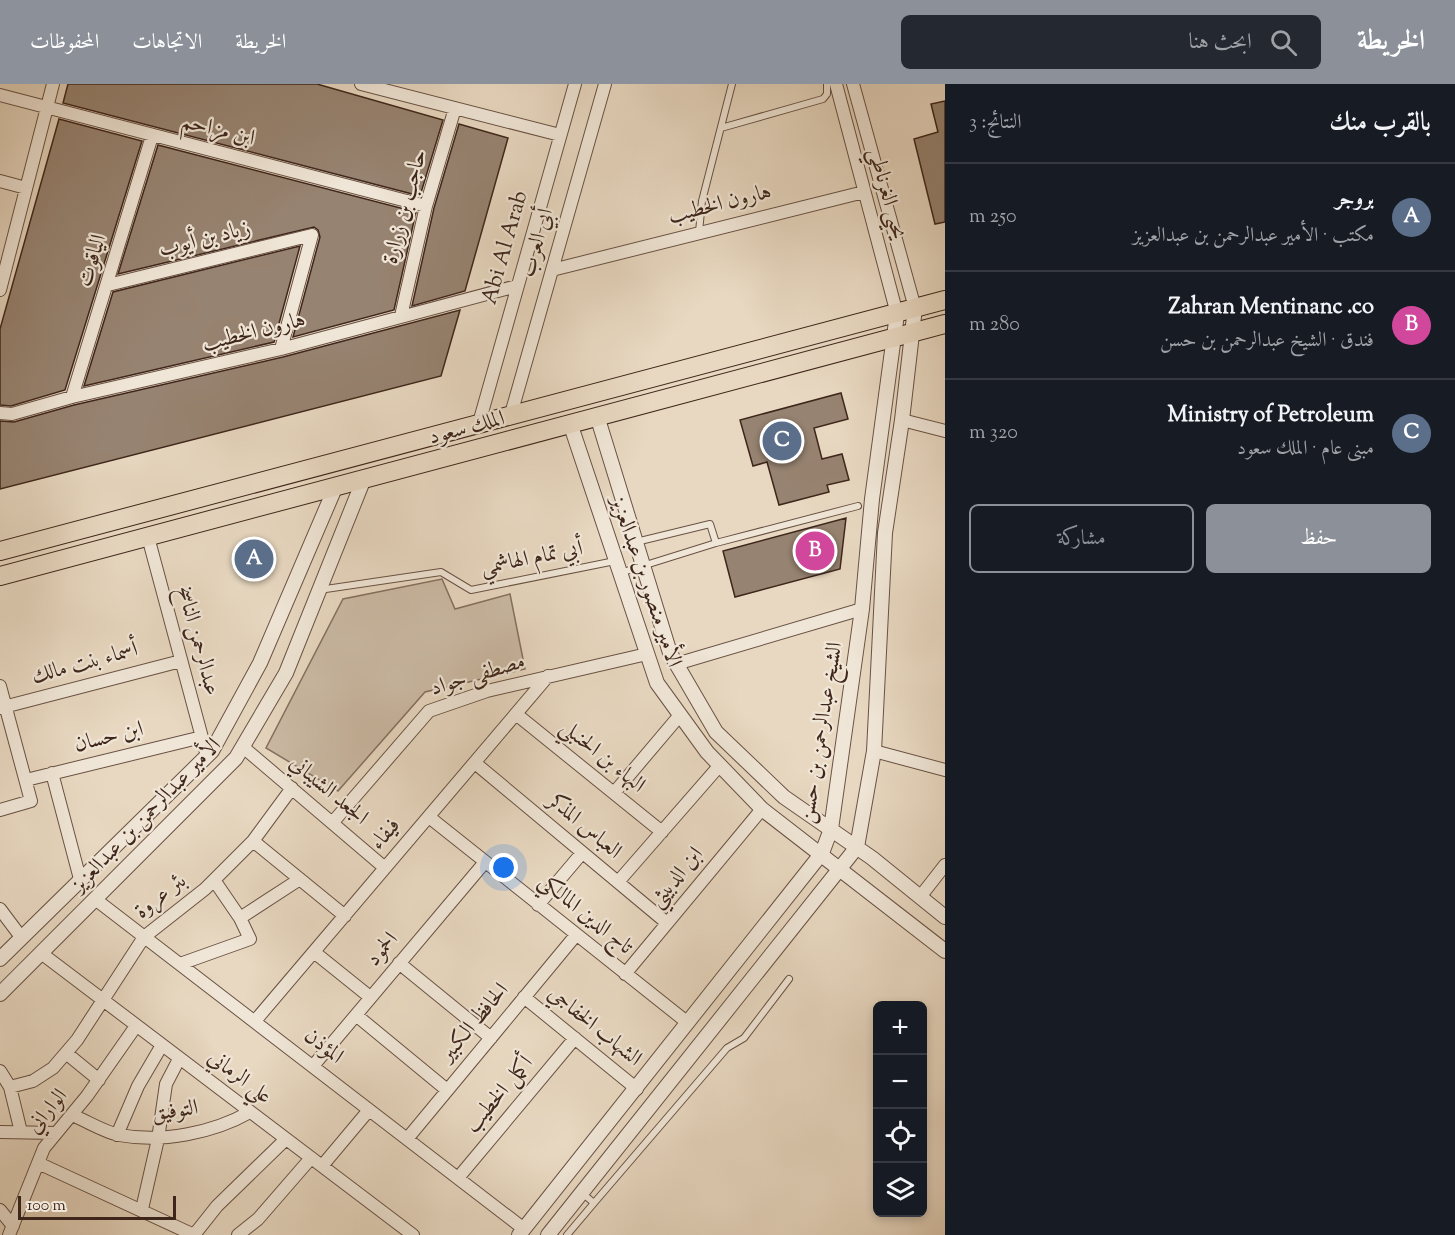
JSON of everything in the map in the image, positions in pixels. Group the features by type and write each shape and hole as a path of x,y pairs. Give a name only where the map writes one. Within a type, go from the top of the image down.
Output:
{"main road":[{"name":"الملك سعود","path":"0,551 945,300"},
{"name":"الملك سعود","path":"0,576 598,419 894,336 945,324"}],"street":[{"path":"0,290 53,84"},
{"path":"361,84 560,135"},
{"name":"Abi Al Arab","path":"479,423 575,84"},
{"name":"أبي العرب","path":"511,414 605,84"},
{"name":"يحيى الغرناطي","path":"836,84 864,192 906,311"},
{"name":"يحيى الغرناطي","path":"853,84 906,311"},
{"name":"ابن مزاحم","path":"0,94 152,136 426,206"},
{"name":"حاجب بن زرارة","path":"400,316 426,206 455,108"},
{"name":"الياقوت","path":"72,397 152,136"},
{"path":"0,181 26,188"},
{"name":"هارون الخطيب","path":"552,270 864,192"},
{"name":"زياد بن أيوب","path":"108,285 312,234 281,349"},
{"name":"هارون الخطيب","path":"0,413 12,414 72,397 281,349 518,286"},
{"name":"الشيخ عبدالرحمن بن حسن","path":"857,848 874,751 885,533 902,420 912,332 906,311"},
{"name":"الشيخ عبدالرحمن بن حسن","path":"521,1232 637,1089 822,853 831,829 862,609 872,499 894,336 906,311"},
{"name":"الأمير منصور بن عبدالعزيز","path":"598,419 670,653 716,732 784,797 857,848 945,917"},
{"path":"902,420 945,431"},
{"name":"الأمير منصور بن عبدالعزيز","path":"571,426 657,683 720,765 762,809 822,853 945,951"},
{"name":"الأمير عبدالرحمن بن عبدالعزيز","path":"0,994 236,758 286,673 363,481"},
{"name":"الأمير عبدالرحمن بن عبدالعزيز","path":"0,959 207,756 260,663 335,488"},
{"path":"319,529 326,524 333,525 337,527 340,536"},
{"name":"عبدالرحمن الناسخ","path":"148,537 207,756"},
{"path":"676,663 862,609"},
{"name":"مصطفى جواد","path":"333,822 429,711 487,691 647,654"},
{"name":"أسماء بنت مالك","path":"3,708 181,661"},
{"name":"فيفاء","path":"255,1021 548,676"},
{"path":"0,686 3,708 31,801 0,810"},
{"name":"البهاء بن الحنبلي","path":"516,714 662,832"},
{"path":"614,793 680,715"},
{"name":"ابن حسان","path":"26,780 202,737"},
{"name":"الجعد الشيباني","path":"243,747 386,868"},
{"path":"874,751 945,770"},
{"name":"العباس المذكر","path":"474,763 667,923"},
{"path":"618,882 720,765"},
{"path":"52,773 80,879"},
{"name":"بئر عروة","path":"10,1087 33,1081 53,1068 66,1053 144,937 214,880 253,840 292,788"},
{"name":"ابن الدبيثي","path":"625,974 762,809"},
{"name":"تاج الدين المالكي","path":"429,817 688,1023"},
{"path":"139,822 154,838"},
{"path":"253,840 345,916"},
{"path":"548,1235 857,848"},
{"path":"538,905 582,853"},
{"name":"الحمود","path":"313,1066 485,862"},
{"path":"920,897 945,865"},
{"path":"240,918 300,879"},
{"path":"180,964 250,939 240,918 214,880"},
{"name":"المؤذن","path":"95,899 458,1178 521,1232"},
{"path":"0,909 21,937"},
{"name":"الحافظ الكبير","path":"407,1139 576,935"},
{"path":"314,952 370,997"},
{"name":"علي الرماني","path":"41,953 412,1235"},
{"path":"399,963 490,1038"},
{"name":"الشهاب الخفاجي","path":"524,997 637,1089"},
{"path":"356,1015 447,1090"},
{"name":"الواراني","path":"11,1231 44,1149 99,1080 136,1026"},
{"name":"أكمل الخطيب","path":"458,1178 575,1038"},
{"path":"117,1135 138,1086 162,1045"},
{"path":"66,1053 99,1080"},
{"path":"142,1209 158,1139 166,1084 179,1059"},
{"path":"0,1071 10,1087 21,1132"},
{"path":"322,1166 369,1110"},
{"name":"التوفيق","path":"72,1115 117,1135 158,1139 230,1123 250,1112"},
{"path":"0,1132 56,1133"},
{"path":"38,1163 142,1209 194,1235 217,1206 286,1139"},
{"path":"594,1142 612,1155"},
{"path":"238,1235 258,1219 311,1158"},
{"path":"0,1210 11,1231"}],"lane":[{"path":"699,232 702,201 732,84"},
{"path":"722,128 823,99 827,94 827,84"},
{"name":"أبي تمام الهاشمي","path":"318,590 441,572 471,590 617,567 643,566 716,543 858,506"},
{"path":"636,542 710,524 716,543"},
{"path":"567,1235 727,1048 744,1038 789,980"},
{"path":"582,1193 594,1203"}],"shaded area":[{"path":"442,579 455,609 510,594 525,669 425,692 338,791 266,748 343,599"}],"building":[{"path":"68,84 317,84 443,120 420,196 63,103"},
{"path":"945,101 945,222 935,224 914,139 938,132 931,104"},
{"path":"59,119 142,141 65,390 11,406 0,405 0,329"},
{"path":"459,124 508,138 465,291 412,306 434,208"},
{"path":"158,145 416,212 394,310 293,337 320,237 318,230 314,227 118,274"},
{"path":"300,246 274,342 84,386 113,292"},
{"path":"460,310 441,376 0,489 0,421 14,422 74,405 283,357"},
{"path":"841,393 848,419 814,428 822,459 842,454 849,480 827,485 829,492 779,505 767,462 753,466 740,420"},
{"path":"846,518 840,569 735,597 723,551"}],"place":[{"name":"Ministry of Petroleum","path":"782,441"},
{"name":"Zahran Mentinanc .co","path":"815,551"},
{"name":"بروجر","path":"254,559"}]}
